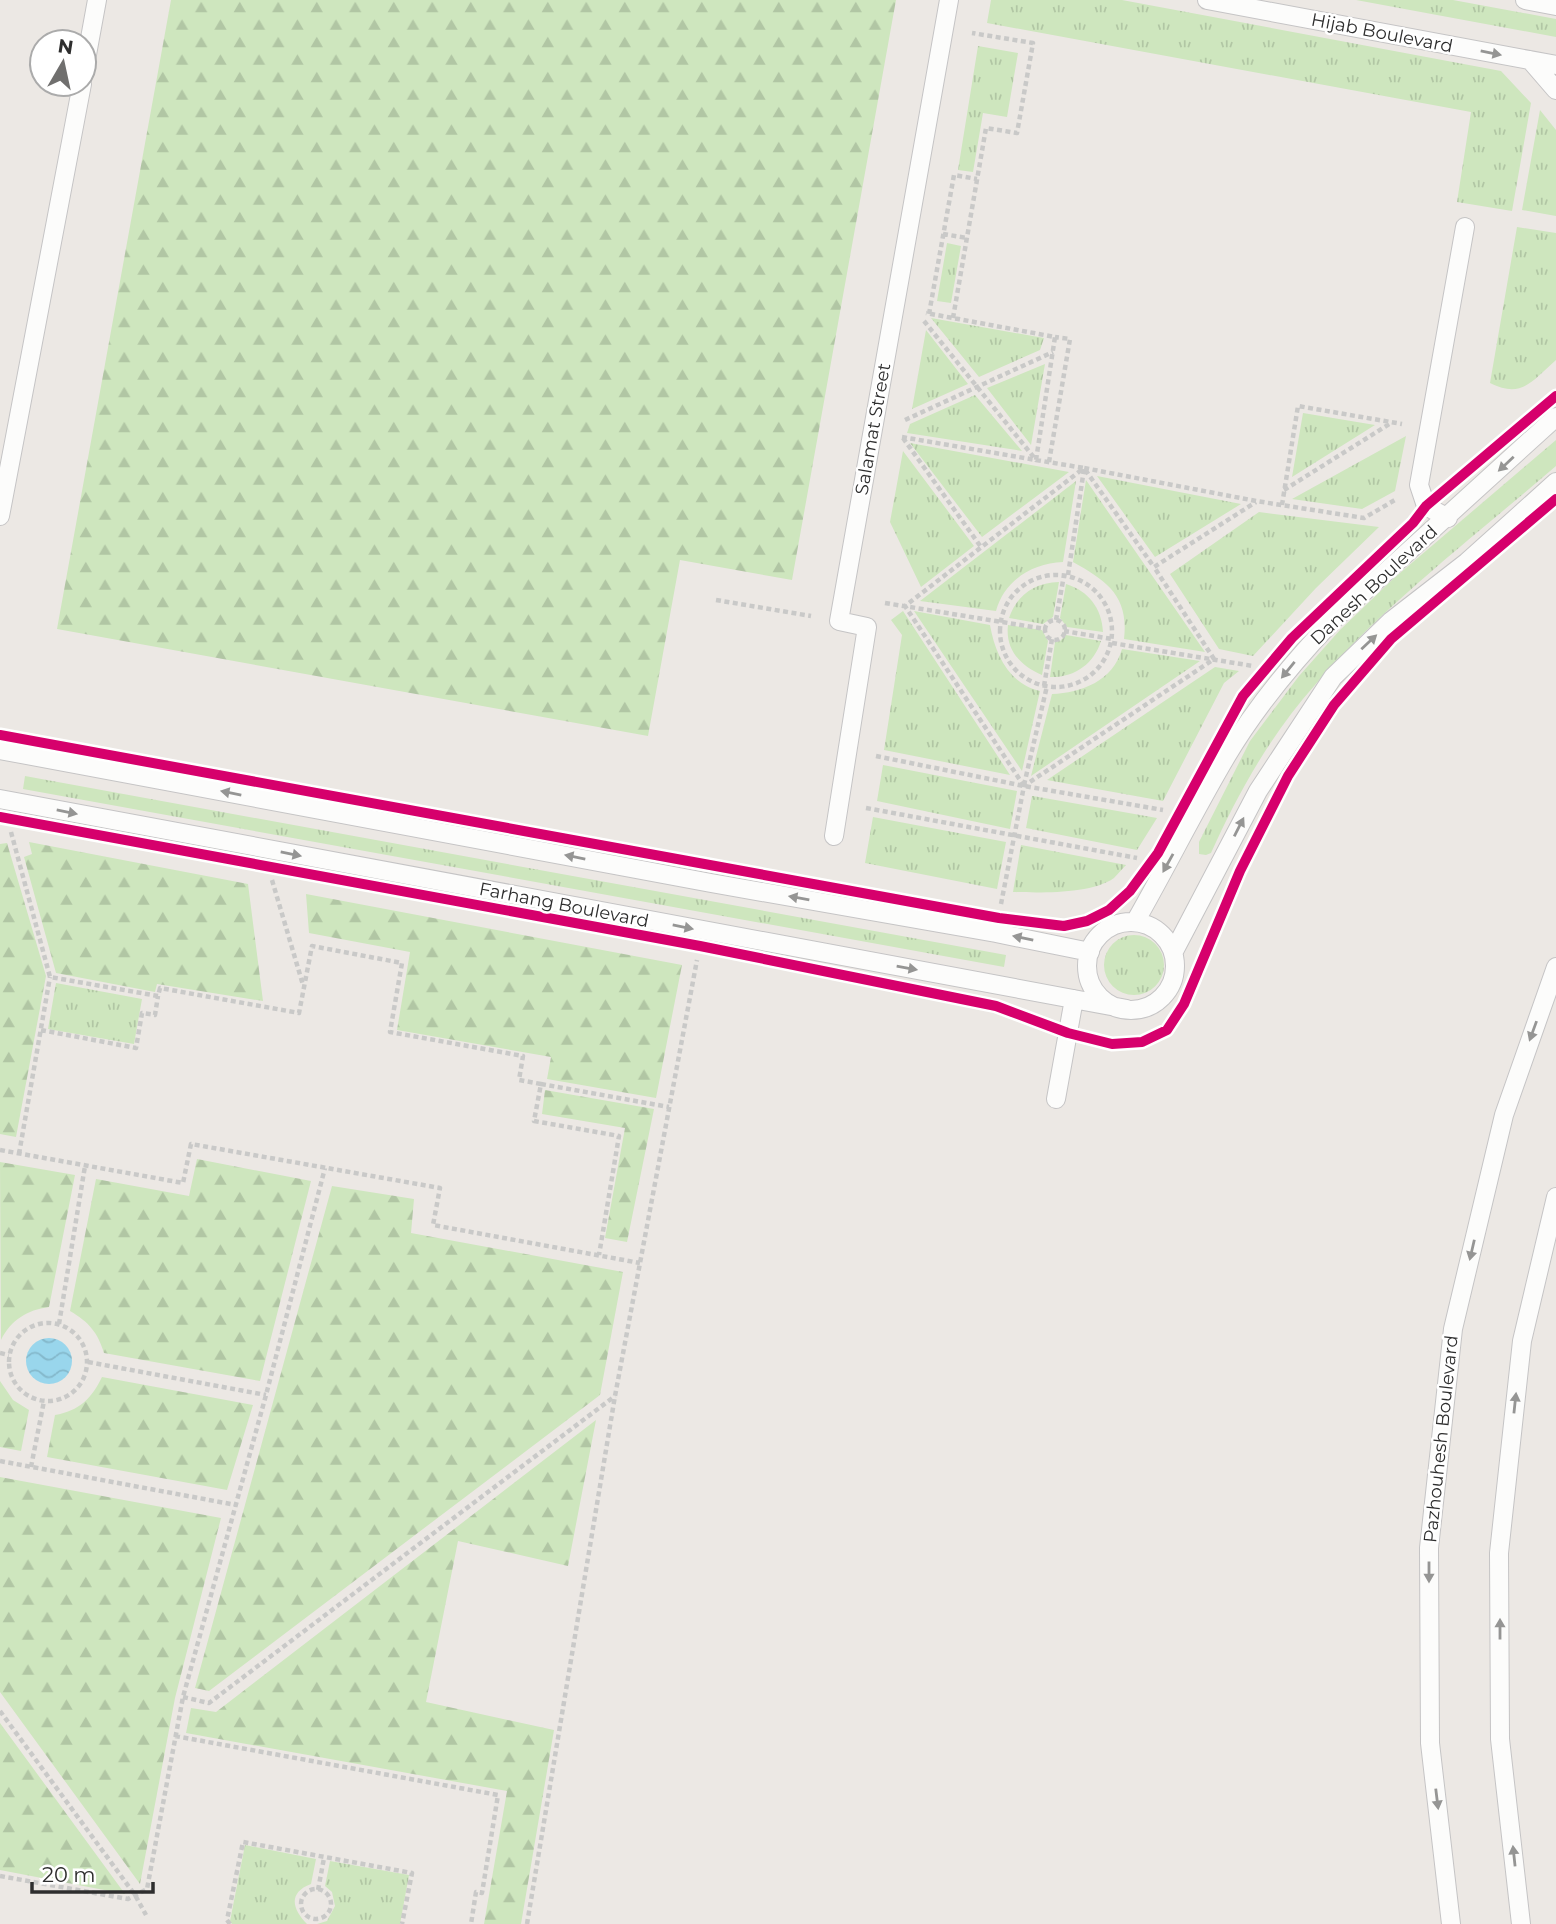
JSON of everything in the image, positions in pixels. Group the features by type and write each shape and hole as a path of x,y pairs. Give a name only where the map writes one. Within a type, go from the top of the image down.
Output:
{"lane":[{"path":"92,28 97,0"},
{"name":"Salamat Street","path":"839,621 949,0"},
{"name":"Hijab Boulevard","path":"1208,0 1556,65"},
{"path":"1525,0 1556,6"},
{"path":"1531,60 1556,90"},
{"path":"0,516 79,98"},
{"path":"1424,539 1426,506 1419,485 1465,227"},
{"name":"Danesh Boulevard","path":"1135,922 1226,756 1303,651 1335,618 1556,417"},
{"path":"1173,953 1258,791 1333,677 1391,621 1466,562 1556,482"},
{"path":"1426,506 1448,518"},
{"path":"834,836 867,627 839,621"},
{"path":"0,750 1090,952"},
{"name":"Farhang Boulevard","path":"0,799 1127,1009"},
{"path":"1135,922 1152,927 1165,937 1173,953 1176,969 1171,986 1160,1000 1145,1007 1127,1009 1111,1005 1097,994 1089,979 1087,962 1092,945 1103,932 1118,923 1135,922"},
{"name":"Pazhouhesh Boulevard","path":"1451,1924 1430,1743 1429,1548 1453,1329 1504,1115 1556,967"},
{"path":"1056,1099 1074,999"},
{"path":"1521,1924 1500,1739 1499,1553 1522,1341 1556,1197"}],"path":[{"path":"944,28 1032,43 1017,132 986,128 953,318"},
{"path":"977,179 954,175 928,313 1070,339 1049,462"},
{"path":"943,234 967,238"},
{"path":"924,321 1036,460"},
{"path":"1036,460 1055,337"},
{"path":"905,420 1054,352"},
{"path":"1282,505 1284,490 1298,406 1391,422 1284,490"},
{"path":"981,547 902,437 1364,518 1405,495"},
{"path":"905,607 1084,468"},
{"path":"1084,468 1154,567 1214,659"},
{"path":"1056,620 1084,468"},
{"path":"1154,567 1256,501"},
{"path":"1049,574 1066,575 1084,581 1098,593 1108,607 1113,625 1112,641 1106,659 1095,672 1081,682 1064,687 1045,686 1030,681 1016,670 1006,656 1000,639 1001,621 1006,604 1017,590 1049,574"},
{"path":"716,600 839,621"},
{"path":"878,602 1045,629"},
{"path":"905,607 1024,786"},
{"path":"1056,620 1063,625 1064,631 1059,638 1052,639 1045,629 1049,622 1056,620"},
{"path":"1064,631 1214,659 1257,671 1267,667"},
{"path":"996,933 1052,639"},
{"path":"1024,786 1214,659"},
{"path":"875,756 1169,811"},
{"path":"865,808 1140,859"},
{"path":"11,831 50,977 19,1154"},
{"path":"272,879 304,989"},
{"path":"527,1924 615,1395 703,931"},
{"path":"41,1030 136,1048 142,1013 155,1015 160,988 299,1013 312,946 402,963 390,1032 523,1056 519,1080 669,1107"},
{"path":"50,977 158,996"},
{"path":"541,1084 534,1121 619,1136 599,1255"},
{"path":"0,1150 183,1183 191,1144 440,1188 433,1225 640,1263"},
{"path":"59,1324 85,1166"},
{"path":"0,1876 128,1899 147,1889 183,1697 325,1168"},
{"path":"59,1324 80,1339 88,1362 85,1375 70,1395 57,1401 44,1401 21,1391 13,1381 9,1355 13,1342 33,1326 59,1324"},
{"path":"0,1353 9,1355"},
{"path":"88,1362 266,1395"},
{"path":"183,1697 209,1703 615,1395"},
{"path":"31,1467 44,1401"},
{"path":"0,1461 236,1505"},
{"path":"0,1711 135,1895 146,1915"},
{"path":"175,1736 498,1795 482,1893 476,1892 471,1924"},
{"path":"230,1924 227,1920 243,1842 412,1873 402,1924"},
{"path":"318,1890 324,1857"},
{"path":"318,1890 328,1896 331,1904 324,1916 313,1921 304,1912 301,1902 306,1894 318,1890"}],"green space":[{"path":"171,0 896,0 792,580 680,560 648,736 57,629"},
{"path":"991,0 1122,0 1501,71 1531,103 1512,211 1457,202 1471,112 987,23"},
{"path":"1356,0 1453,0 1556,19 1556,37"},
{"path":"978,46 1018,53 1007,117 983,113 973,172 958,170"},
{"path":"1540,110 1556,130 1556,216 1522,210"},
{"path":"1517,227 1556,233 1556,360 1533,381 1510,389 1490,383"},
{"path":"947,243 961,246 951,303 937,301"},
{"path":"931,318 1044,338 1040,350 979,377"},
{"path":"926,330 968,384 912,409"},
{"path":"1045,364 1031,445 987,388"},
{"path":"975,395 1022,451 907,433 910,424"},
{"path":"1303,413 1375,425 1292,477"},
{"path":"1406,436 1395,491 1362,509 1292,499"},
{"path":"1556,440 1556,466 1400,599 1315,685 1284,723 1257,765 1232,808 1211,853 1199,854 1199,842 1250,741 1299,676 1340,630 1393,579"},
{"path":"910,443 1069,472 982,537"},
{"path":"903,451 974,546 921,587 890,522"},
{"path":"1097,476 1241,504 1155,557"},
{"path":"1086,480 1205,652 1124,639 1125,624 1119,601 1105,583 1073,562"},
{"path":"1076,481 1063,562 1041,566 1021,576 1005,591 996,611 920,601"},
{"path":"1259,512 1379,527 1316,588 1253,656 1219,649 1170,574"},
{"path":"1059,582 1053,617 1043,624 1009,618 1017,603 1028,592 1042,585"},
{"path":"1066,584 1081,591 1093,602 1100,616 1103,632 1067,627 1060,618"},
{"path":"903,611 1010,775 884,750 902,635 891,620"},
{"path":"914,611 990,625 1005,666 1020,682 1040,691 1022,771"},
{"path":"1008,625 1042,630 1048,641 1042,675 1027,667 1016,656 1009,642"},
{"path":"1066,635 1101,641 1098,649 1082,668 1067,675 1050,677 1055,642"},
{"path":"1122,649 1200,661 1031,776 1052,694 1085,688 1104,677 1118,660"},
{"path":"1215,667 1239,671 1224,683 1163,801 1047,780"},
{"path":"883,765 1017,791 1010,829 877,801"},
{"path":"25,776 1006,955 1004,967 23,789"},
{"path":"1032,796 1157,818 1137,850 1026,828"},
{"path":"873,817 1006,842 997,889 865,863"},
{"path":"29,842 248,884 263,1001 157,984 155,992 56,973 24,857 32,854"},
{"path":"7,843 46,976 16,1137 0,1134 0,844"},
{"path":"1021,845 1126,865 1114,878 1093,887 1065,891 1013,892"},
{"path":"306,894 682,965 656,1098 547,1079 551,1057 397,1030 410,952 309,933"},
{"path":"1134,935 1146,937 1159,948 1164,965 1162,977 1151,990 1134,995 1122,993 1109,982 1104,965 1106,953 1117,940"},
{"path":"56,983 142,999 134,1044 48,1029"},
{"path":"545,1090 654,1109 627,1242 605,1238 625,1128 542,1114"},
{"path":"197,1159 311,1181 260,1381 104,1353 92,1329 70,1311 96,1179 189,1196"},
{"path":"0,1162 75,1175 49,1307 20,1317 1,1340"},
{"path":"332,1186 414,1199 411,1233 623,1272 600,1395 209,1691 195,1688"},
{"path":"102,1377 253,1405 227,1490 47,1457 55,1415 78,1407 94,1391"},
{"path":"0,1381 13,1400 29,1410 21,1451 0,1447"},
{"path":"596,1420 568,1566 458,1541 426,1702 554,1730 521,1924 484,1924 507,1791 186,1733 191,1708 216,1712"},
{"path":"0,1477 221,1518 175,1698 140,1884 0,1692"},
{"path":"0,1723 125,1894 0,1870"},
{"path":"245,1845 316,1859 311,1884 295,1897 298,1913 307,1924 232,1924 230,1921"},
{"path":"330,1861 409,1875 400,1924 317,1924 327,1921 335,1906 332,1892 325,1886"}],"water":[{"path":"49,1338 58,1339 65,1345 71,1352 71,1370 65,1377 58,1383 49,1384 40,1383 33,1377 27,1370 26,1361 27,1352 33,1345 40,1339"}],"cycle path":[{"path":"0,735 999,918 1064,926 1087,921 1109,910 1130,891 1158,853 1243,696 1292,638 1413,523 1426,506 1556,396"},
{"path":"0,817 700,946 996,1006 1068,1033 1112,1044 1142,1042 1167,1030 1184,1004 1240,871 1288,776 1334,705 1391,639 1556,499"}]}
